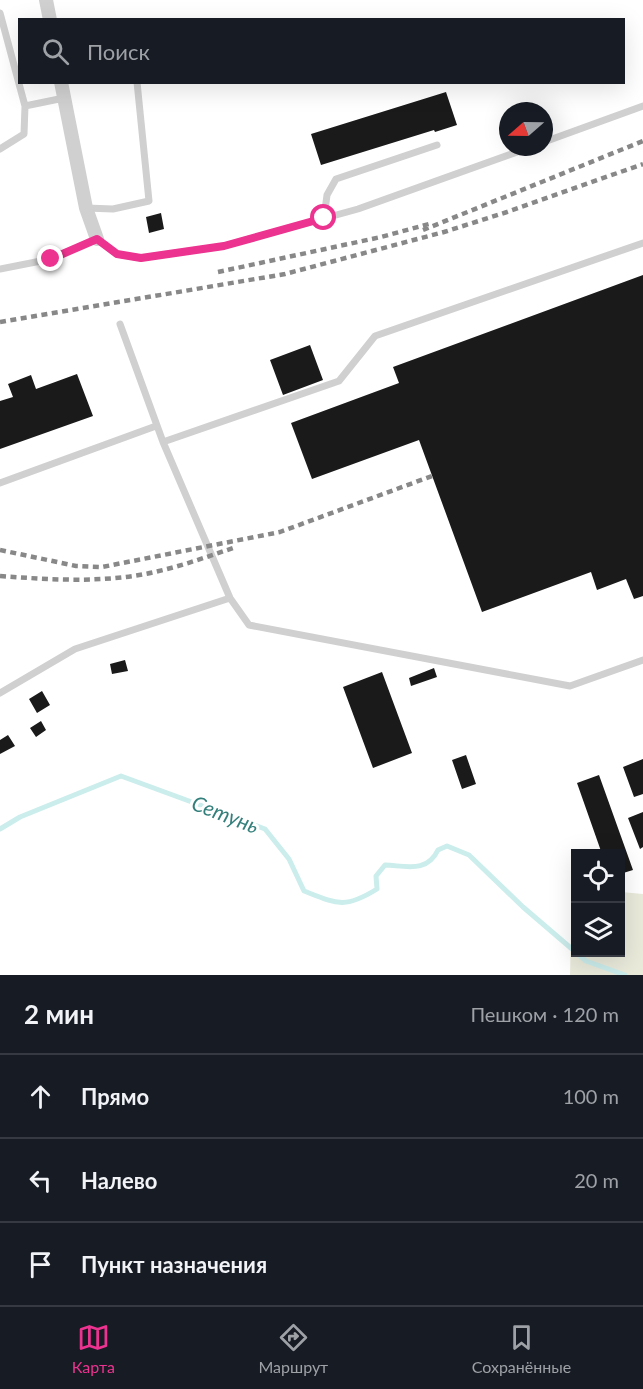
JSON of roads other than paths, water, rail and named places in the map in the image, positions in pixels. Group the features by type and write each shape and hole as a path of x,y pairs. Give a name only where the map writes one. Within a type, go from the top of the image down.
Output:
{"street":[{"path":"46,0 50,18"},
{"path":"62,84 86,208 97,239"}],"lane":[{"path":"0,13 18,80"},
{"path":"0,149 24,134 25,106 19,84"},
{"path":"86,208 113,209 149,201 137,84"},
{"path":"25,106 64,98"},
{"path":"553,139 643,106"},
{"path":"324,218 327,195 336,179 437,145"},
{"path":"0,269 51,259 97,239 117,254 141,258 224,246 358,209 506,156"},
{"path":"163,442 339,381 375,336 643,243"},
{"path":"120,324 156,426 230,598 249,625 570,686 643,660"},
{"path":"0,483 156,426"},
{"path":"0,693 75,649 230,598"}],"waterway":[{"name":"Сетунь","path":"0,829 20,817 121,776 265,829 289,859 304,891 341,902 357,900 377,889 376,876 385,865 409,867 422,865 428,862 438,850 447,846 469,855 523,907 586,961 625,975"}],"railway":[{"path":"423,230 643,141"},
{"path":"0,322 285,274 444,232 643,164"},
{"path":"218,272 381,237 429,224"},
{"path":"0,550 76,566 102,567 280,532 432,476"},
{"path":"0,576 79,580 110,579 166,569 233,548"}]}
